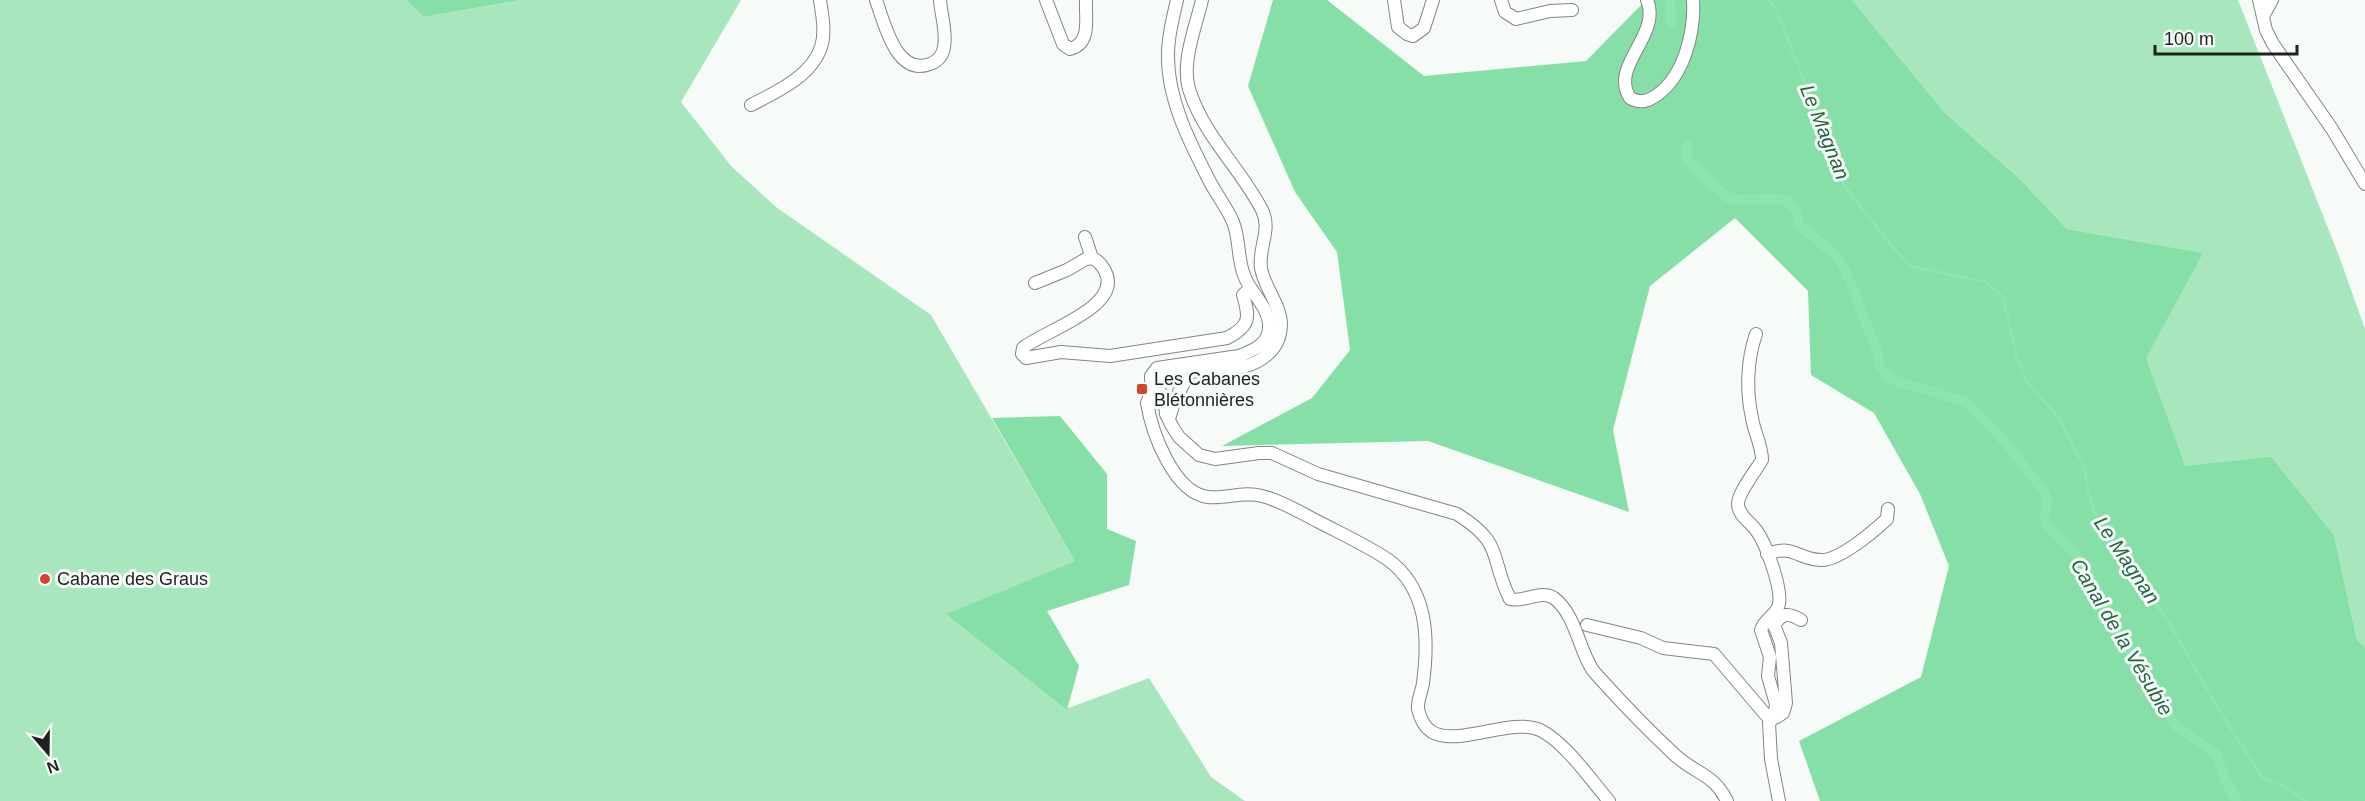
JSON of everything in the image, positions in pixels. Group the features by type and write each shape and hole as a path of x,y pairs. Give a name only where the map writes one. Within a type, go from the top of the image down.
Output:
{"street":[{"path":"751,105 790,84 814,60 822,41 820,0"},
{"path":"876,0 895,50 912,64 924,66 937,60 944,47 940,0"},
{"path":"1046,0 1063,44 1070,49 1079,46 1085,38 1086,0"},
{"path":"1202,0 1190,53 1188,87 1199,116 1218,148 1245,183 1266,220 1261,268 1278,310 1281,325 1274,347 1259,360 1236,367 1172,375 1154,385 1147,398 1148,410 1167,461 1185,487 1207,497 1250,494 1274,500 1388,560 1407,578 1421,606 1425,630 1423,685 1418,707 1420,718 1426,726 1442,735 1521,727 1539,730 1559,744 1609,801"},
{"path":"1394,0 1398,27 1413,36 1424,28 1433,0"},
{"path":"1501,0 1505,12 1516,19 1551,11 1572,10"},
{"path":"1647,0 1650,16 1648,28 1628,64 1626,84 1630,98 1639,102 1649,100 1671,83 1684,60 1693,8 1692,0"},
{"path":"2259,0 2266,30 2273,44 2332,129 2365,184"},
{"path":"2263,16 2272,0"},
{"path":"1176,1 1169,34 1170,82 1190,143 1232,220 1239,240 1241,267 1269,323 1267,337 1257,349 1239,356 1157,368 1151,376 1154,385 1164,397 1165,410 1179,437 1199,455 1215,459 1272,453 1318,474 1457,514 1476,526 1488,538 1495,553 1510,599 1518,600 1544,595 1554,598 1562,606 1578,634 1594,672 1675,755 1717,784 1727,801"},
{"path":"1085,237 1092,258"},
{"path":"1035,283 1092,258 1098,260 1107,275 1108,285 1106,292 1075,318 1027,345 1022,351 1023,356 1032,357 1061,352 1110,356 1227,338 1248,320 1243,295 1250,288"},
{"path":"1756,334 1750,351 1749,388 1752,418 1762,460 1739,498 1738,506 1757,531 1779,592 1776,611 1765,621 1761,630 1770,657 1768,676 1776,704 1772,719 1770,759 1779,801"},
{"path":"1174,402 1189,373"},
{"path":"1169,419 1176,387 1172,375"},
{"path":"1767,554 1786,549 1822,560 1836,557 1887,519 1888,509"},
{"path":"1772,719 1783,713 1786,703 1781,643 1774,625 1785,614 1790,613 1802,620"},
{"path":"1587,625 1641,638 1663,648 1714,654 1772,719"}],"green space":[{"path":"0,0 406,0 424,17 520,0 741,0 681,102 732,167 776,207 931,315 1075,561 947,614 1066,709 1149,678 1211,777 1245,801 0,801"},
{"path":"406,0 520,0 424,17"},
{"path":"1273,0 1327,0 1424,76 1586,61 1646,0 1852,0 1945,113 2020,179 2067,229 2203,253 2146,358 2185,466 2271,457 2334,535 2357,640 2365,647 2365,801 1820,801 1799,741 1921,677 1949,566 1920,494 1874,413 1811,375 1808,291 1735,218 1650,286 1613,430 1629,512 1428,441 1222,446 1312,398 1350,350 1337,252 1295,192 1248,86"},
{"path":"1852,0 2238,0 2339,256 2365,329 2365,647 2357,640 2334,535 2271,458 2185,467 2145,358 2202,253 2067,229 2020,179 1945,113"},
{"path":"1060,416 1107,474 1107,529 1136,541 1129,585 1047,611 1079,666 1067,710 946,614 1075,561 992,418"}],"waterway":[{"name":"Canal de la Vésubie","path":"1670,0 1671,23"},
{"name":"Le Magnan","path":"1769,0 1776,9 1822,127 1838,177 1884,237 1910,266 1986,282 2003,297 2017,358 2027,382 2058,417 2085,468 2094,512 2135,576 2169,622 2219,710 2262,777 2284,786 2306,801"},
{"name":"Canal de la Vésubie","path":"1687,145 1687,159 1725,196 1735,200 1773,199 1789,202 1796,211 1799,225 1836,255 1846,272 1877,351 1880,367 1890,379 1966,402 2007,444 2046,494 2046,522 2081,561 2153,693 2175,725 2216,754 2224,777 2237,801"}],"place":[{"name":"Les Cabanes Blétonnières","path":"1142,389"},
{"name":"Cabane des Graus","path":"45,579"}]}
